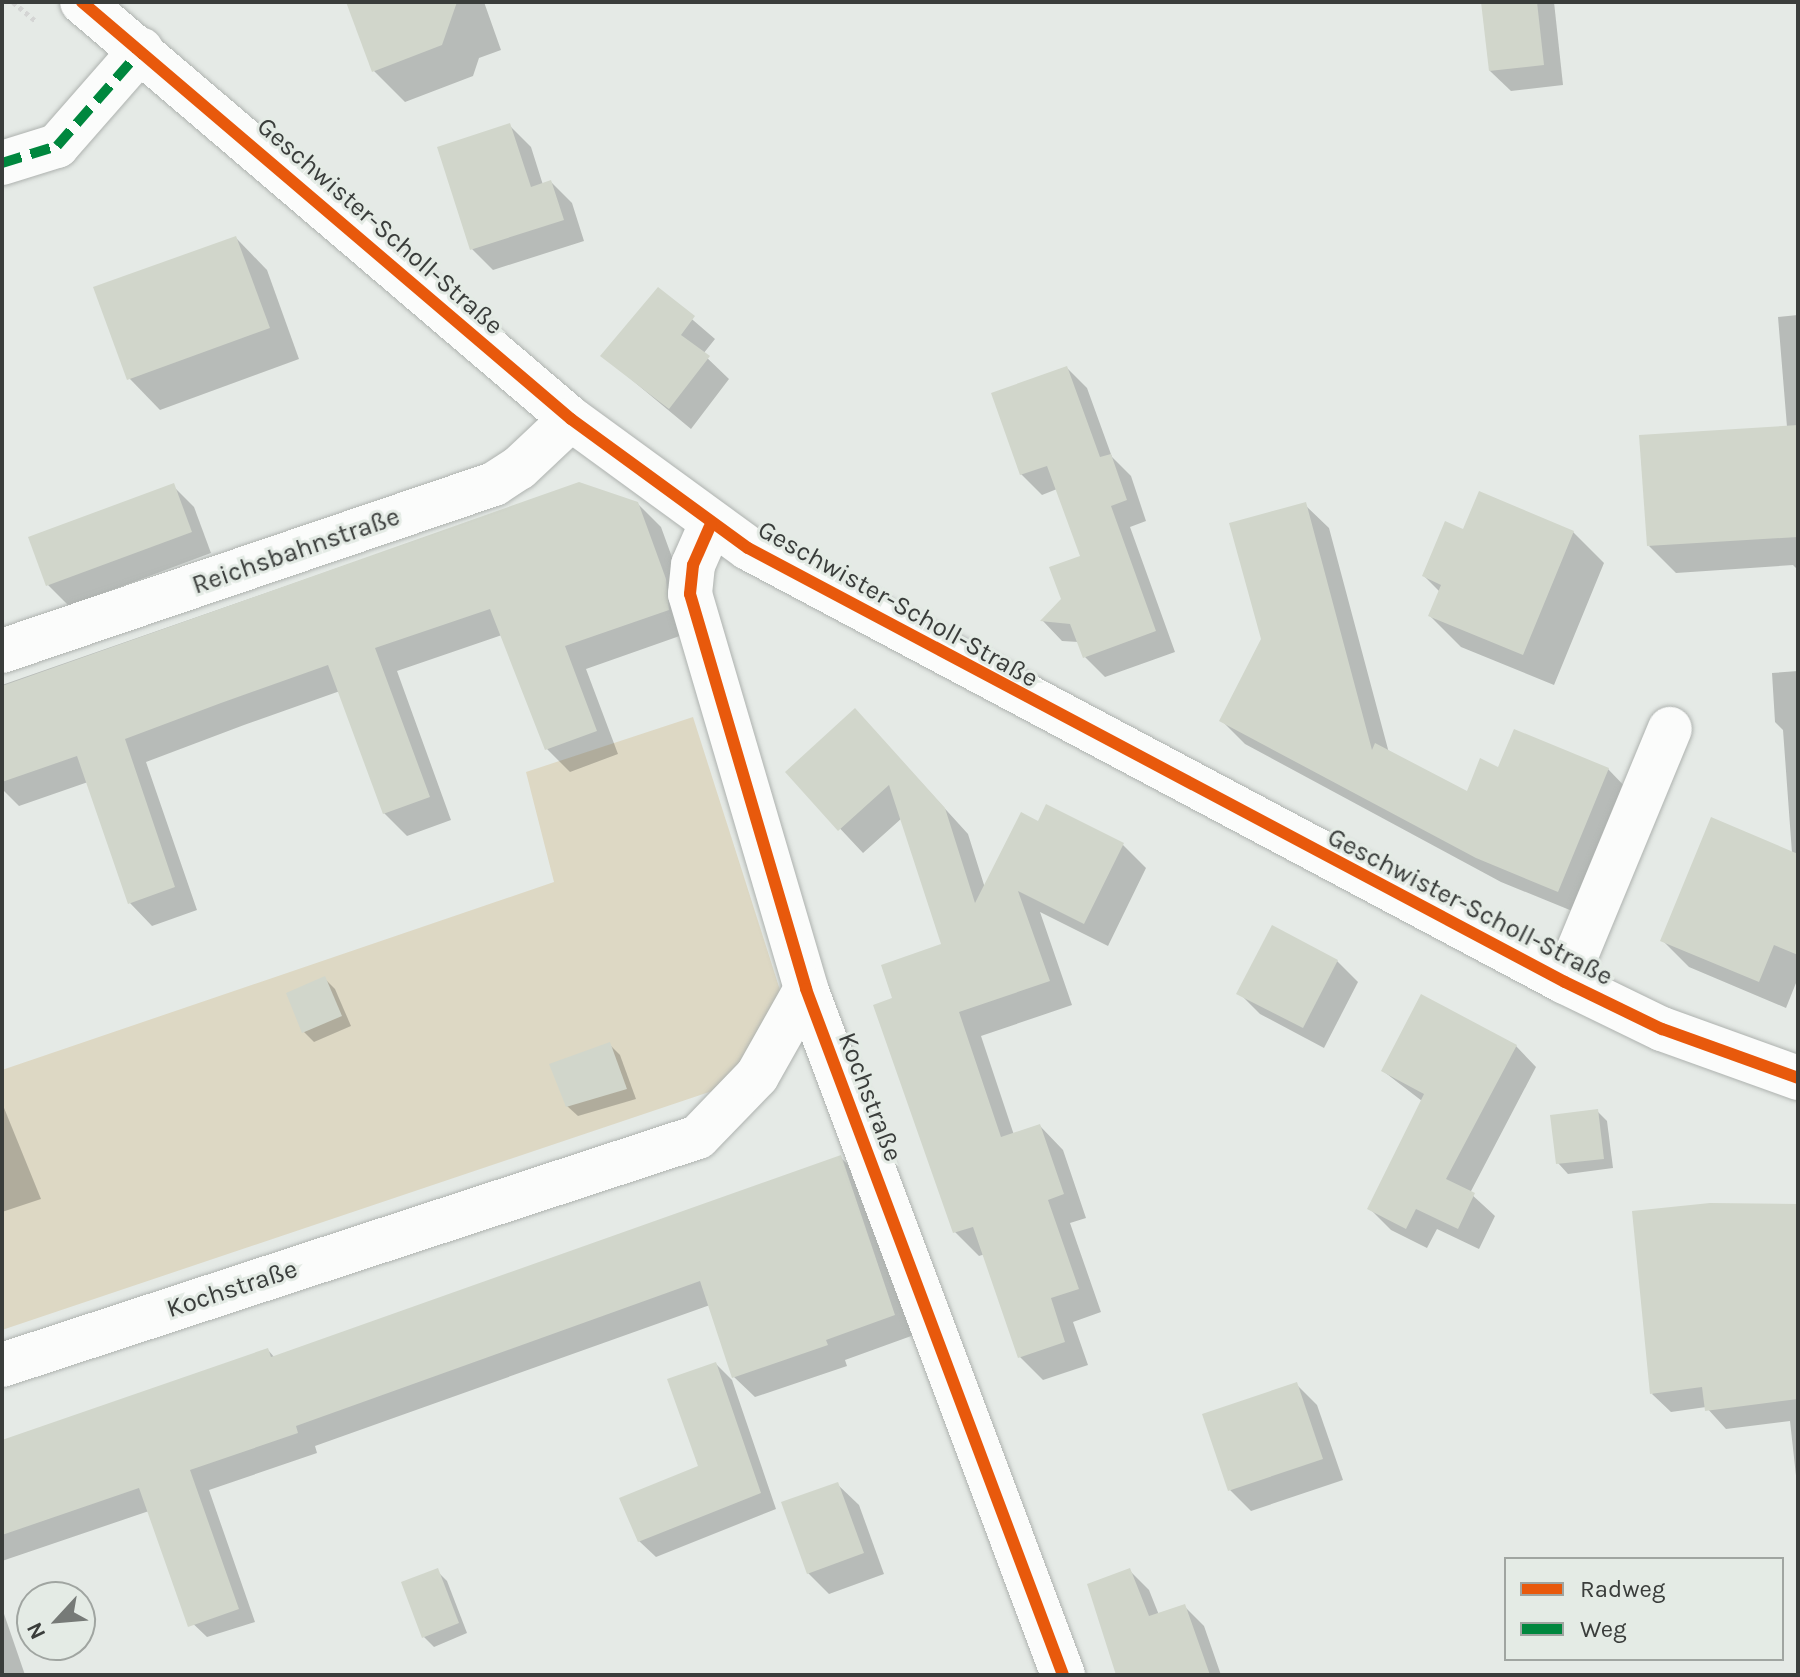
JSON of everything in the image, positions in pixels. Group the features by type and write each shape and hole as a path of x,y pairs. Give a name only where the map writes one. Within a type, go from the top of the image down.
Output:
{"street":[{"name":"Geschwister-Scholl-Straße","path":"82,2 571,419 711,524 924,646 1565,982 1662,1029 1798,1078"},
{"path":"2,163 57,146 141,50"},
{"name":"Reichsbahnstraße","path":"2,651 494,484 519,468 571,419"},
{"name":"Kochstraße","path":"711,524 693,565 690,594 806,989 1063,1675"},
{"path":"1565,982 1670,729"},
{"name":"Kochstraße","path":"2,1365 698,1137 757,1076 806,989"}],"shaded area":[{"path":"693,717 780,990 730,1085 2,1330 2,1070 554,882 526,772"}],"building":[{"path":"346,2 457,2 442,45 372,72"},
{"path":"1481,2 1537,2 1544,65 1489,71"},
{"path":"510,123 531,187 551,180 564,220 470,250 437,147"},
{"path":"236,236 270,328 127,380 93,287"},
{"path":"658,287 695,316 681,335 710,356 669,409 600,356"},
{"path":"1067,366 1100,457 1111,454 1127,500 1111,506 1156,631 1083,658 1070,624 1040,621 1061,599 1049,567 1080,556 1047,466 1020,475 991,393"},
{"path":"1798,425 1798,537 1647,546 1639,435"},
{"path":"579,482 638,502 666,579 669,610 565,646 597,731 545,750 490,609 375,648 430,797 383,814 328,665 221,703 125,739 175,887 128,904 77,756 2,782 2,686"},
{"path":"174,483 192,532 46,586 28,537"},
{"path":"1479,491 1574,531 1523,655 1428,616 1441,585 1422,576 1445,521 1463,529"},
{"path":"1306,502 1372,750 1375,743 1467,791 1480,758 1498,767 1514,729 1609,768 1558,892 1476,858 1219,721 1261,639 1229,523"},
{"path":"855,708 945,808 975,903 1021,812 1038,821 1046,804 1124,843 1084,924 1018,891 1050,981 959,1012 1001,1137 1040,1124 1064,1194 1048,1200 1079,1289 1051,1298 1065,1342 1018,1358 973,1227 953,1233 873,1005 892,998 881,965 941,944 889,785 838,831 785,772"},
{"path":"1711,817 1798,854 1798,955 1774,945 1759,982 1660,941"},
{"path":"1272,925 1338,960 1303,1028 1236,994"},
{"path":"325,976 342,1016 302,1033 286,993"},
{"path":"1421,994 1517,1045 1446,1179 1475,1193 1458,1229 1416,1209 1406,1229 1367,1209 1424,1094 1381,1071"},
{"path":"610,1042 627,1089 566,1107 549,1064"},
{"path":"1598,1109 1604,1159 1556,1164 1550,1115"},
{"path":"841,1155 895,1315 826,1340 828,1345 732,1378 700,1281 296,1426 298,1433 190,1470 239,1609 188,1627 139,1488 2,1535 2,1440 268,1348 271,1357"},
{"path":"1710,1203 1798,1204 1798,1399 1705,1411 1702,1387 1650,1394 1632,1211"},
{"path":"716,1362 761,1493 638,1542 619,1498 698,1466 667,1379"},
{"path":"1297,1382 1323,1459 1228,1491 1202,1414"},
{"path":"838,1482 864,1553 807,1574 781,1502"},
{"path":"438,1568 459,1623 422,1638 401,1582"},
{"path":"1130,1568 1149,1616 1185,1604 1210,1675 1116,1675 1087,1584"}],"marked path":[{"path":"2,163 57,146 141,50"}],"cycle path":[{"path":"82,2 571,419 748,548 1565,982 1662,1029 1798,1078"},
{"path":"711,524 693,565 690,594 806,989 1063,1675"}]}
